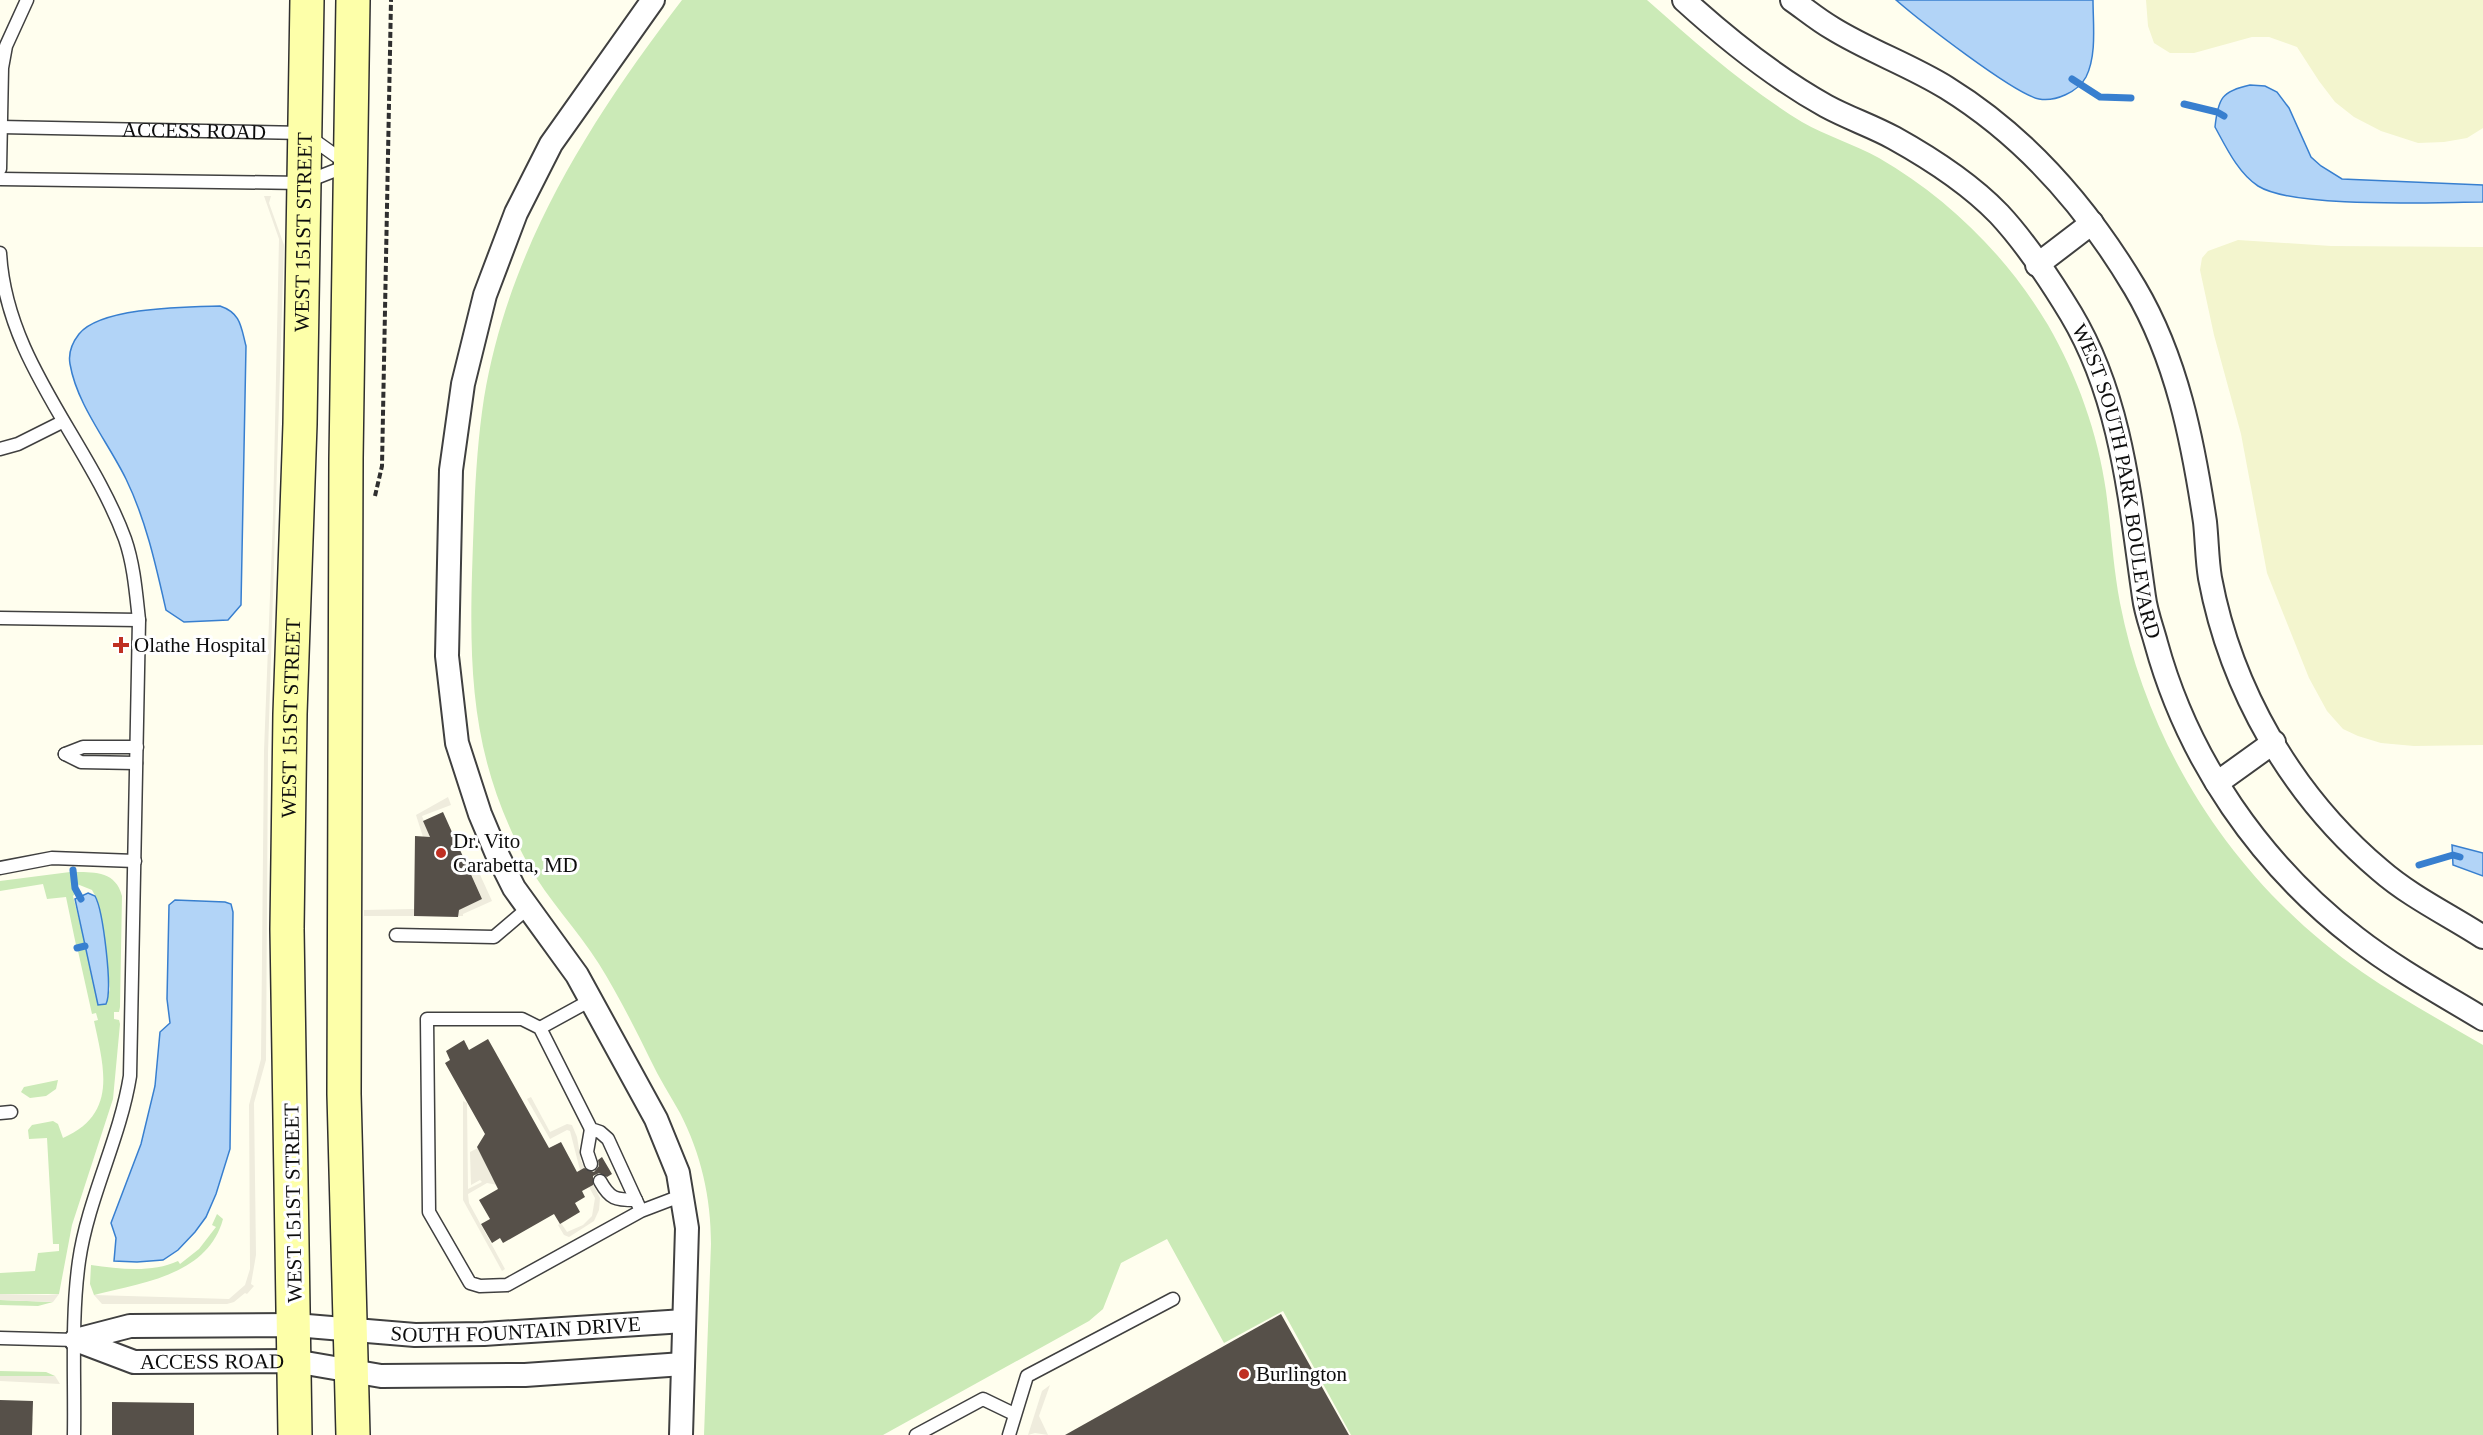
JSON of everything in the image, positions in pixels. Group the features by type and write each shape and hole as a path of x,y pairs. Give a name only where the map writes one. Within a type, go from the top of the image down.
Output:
{"main road":[{"name":"WEST 151ST STREET","path":"295,1435 287,917 290,714 300,445 307,0"},
{"path":"352,1435 348,1330 344,1012 349,165 353,0"}],"street":[{"path":"653,0 551,144 516,213 485,295 472,341 456,426 451,470 447,562 447,644 457,743 480,814 514,888 576,975 591,1000 656,1119 678,1173 687,1228 681,1435"},
{"name":"WEST SOUTH PARK BOULEVARD","path":"1684,0 1727,40 1782,79 1827,106 1895,138 1959,180 1999,214 2072,316 2099,371 2134,511 2144,601 2164,672 2192,742 2217,783 2265,850 2315,902 2356,938 2420,981 2483,1018"},
{"path":"1792,0 1832,28 1948,88 1976,109 2063,186 2092,223 2137,291 2170,366 2193,450 2206,533 2209,574 2218,614 2233,661 2252,708 2296,780 2323,814 2380,871 2409,892 2483,937"},
{"path":"2037,265 2092,223"},
{"path":"2217,783 2274,742"},
{"name":"SOUTH FOUNTAIN DRIVE","path":"348,1330 415,1335 484,1334 684,1322"},
{"name":"ACCESS ROAD","path":"76,1340 130,1326 295,1325 348,1330"},
{"name":"ACCESS ROAD","path":"76,1340 134,1362 294,1361 350,1373"},
{"name":"SOUTH FOUNTAIN DRIVE","path":"350,1373 392,1377 514,1375 683,1364"}],"lane":[{"path":"0,170 1,67 6,46 27,0"},
{"name":"ACCESS ROAD","path":"1,127 304,133"},
{"path":"304,133 349,165"},
{"path":"0,178 303,183 349,165"},
{"path":"0,253 1,275 16,332 62,422 113,511 125,541 134,577 139,620 130,1076 126,1105 85,1231 79,1260 74,1435"},
{"path":"0,449 18,444 62,422"},
{"path":"0,618 139,620"},
{"path":"136,763 81,762 65,754 82,747 137,747"},
{"path":"0,868 52,858 135,861"},
{"path":"396,936 494,937 528,908"},
{"path":"540,1028 591,1000"},
{"path":"591,1164 587,1152 591,1129 540,1028 522,1019 427,1019 429,1212 470,1282 492,1287 507,1285 521,1279 638,1206 683,1195"},
{"path":"591,1129 600,1132 608,1139 638,1206"},
{"path":"600,1181 609,1197 638,1206"},
{"path":"1009,1435 1027,1376 1173,1299"},
{"name":"ACCESS ROAD","path":"0,1338 76,1340"},
{"path":"916,1435 983,1399 1014,1414"}],"path":[{"path":"373,507 382,466 391,0"}],"green space":[{"path":"682,0 1647,0 1722,64 1781,109 1811,127 1879,158 1929,191 1974,231 2014,275 2048,325 2077,384 2098,448 2106,491 2120,603 2134,658 2153,711 2177,763 2205,811 2239,857 2276,899 2317,938 2377,982 2483,1045 2483,1435 1351,1435 1283,1311 1224,1343 1167,1239 1121,1263 1103,1309 1089,1321 883,1435 704,1435 711,1227 707,1193 699,1160 680,1113 599,964 536,877 510,828 496,793 479,723 474,688 471,614 474,508 481,420 496,342 513,289 558,187 586,138 648,45"},
{"path":"2146,0 2483,0 2483,128 2467,138 2418,143 2381,131 2354,117 2335,102 2297,47 2269,37 2252,37 2194,53 2170,53 2154,43 2148,26"},
{"path":"2238,240 2331,246 2483,247 2483,745 2414,746 2381,743 2358,736 2343,729 2327,711 2309,678 2267,573 2241,434 2214,335 2200,270 2202,258 2208,251"},
{"path":"70,872 75,894 73,896 85,943 76,945 66,897 47,899 43,884 0,891 0,881"},
{"path":"76,872 98,873 110,878 119,888 122,896 120,1007 119,1012 114,1012 114,1019 119,1020 120,1024 113,1099 72,1225 59,1294 0,1294 0,1273 35,1271 38,1253 59,1251 59,1244 53,1244 47,1138 29,1139 28,1130 32,1125 53,1121 58,1124 63,1138 81,1128 100,1103 103,1088 101,1056 94,1021 98,1020 96,1013 92,1014 78,951 86,949 98,1004 106,1004 110,989 98,901 92,890 77,884"},
{"path":"58,1080 56,1089 46,1096 30,1098 21,1092 24,1087"},
{"path":"217,1214 223,1219 215,1238 203,1253 188,1264 152,1280 94,1295 90,1284 91,1265 147,1269 178,1261 180,1264 199,1249 216,1227 212,1225"},
{"path":"0,1300 53,1302 38,1306 0,1305"},
{"path":"0,1371 46,1372 55,1376 0,1376"}],"shaded area":[{"path":"264,196 271,196 269,203 284,245 268,753 266,1060 254,1103 256,1255 251,1284 254,1286 247,1294 227,1304 102,1304 94,1295 229,1299 245,1285 250,1269 249,1105 261,1059 264,751 273,517 279,239"},
{"path":"448,797 451,805 422,816 430,837 423,837 416,815"},
{"path":"476,866 492,901 463,916 364,916 364,910 462,908 482,899 469,869"},
{"path":"531,1097 550,1132 567,1124 572,1125 577,1137 581,1161 600,1198 599,1210 594,1221 569,1237 564,1235 558,1225 561,1223 567,1232 583,1225 592,1216 595,1198 589,1187 582,1191 573,1174 580,1170 570,1131 567,1130 550,1139 527,1099"},
{"path":"463,1101 467,1103 468,1189 482,1182 480,1180 471,1185 470,1152 478,1148 492,1178 503,1186 487,1183 468,1194 469,1203 505,1269 502,1271 463,1200"},
{"path":"0,1294 59,1294 53,1302 0,1300"},
{"path":"0,1376 55,1376 60,1384 0,1381"},
{"path":"1050,1385 1039,1416 1048,1435 1035,1433 1028,1435 1042,1391"}],"water":[{"path":"1896,0 2093,0 2094,39 2092,59 2086,77 2078,87 2066,95 2052,99 2039,99 1989,71"},
{"path":"2250,85 2265,86 2277,92 2289,108 2311,157 2342,179 2483,185 2483,202 2333,201 2276,193 2258,186 2244,174 2215,127 2223,97 2233,90"},
{"path":"220,306 236,317 246,346 241,605 228,620 184,622 166,610 150,543 139,511 119,465 79,394 70,364 70,352 79,334 90,325 106,318 145,310"},
{"path":"2452,845 2483,853 2483,876 2453,865"},
{"path":"88,893 95,896 104,933 108,967 106,1004 98,1005 75,899"},
{"path":"175,900 225,902 231,904 233,912 230,1149 206,1217 178,1250 163,1260 114,1261 116,1238 111,1223 141,1144 155,1086 160,1032 170,1023 167,999 169,905"}],"building":[{"name":"Dr. Vito Carabetta, MD","path":"443,812 482,899 459,910 458,917 414,916 415,836 430,837 423,821"},
{"path":"488,1039 549,1148 561,1142 577,1172 584,1168 594,1172 599,1166 598,1160 602,1157 612,1174 607,1177 599,1173 593,1176 593,1185 582,1191 585,1197 575,1203 580,1212 560,1224 554,1214 503,1243 500,1238 492,1243 481,1224 490,1219 479,1200 498,1189 477,1147 485,1134 445,1063 450,1060 446,1051 464,1040 469,1050"},
{"name":"Burlington","path":"1281,1314 1349,1435 1065,1435"},
{"path":"0,1400 33,1401 32,1435 0,1435"},
{"path":"112,1402 194,1403 194,1435 112,1435"}],"waterway":[{"path":"2072,79 2100,97 2131,98"},
{"path":"2184,104 2217,112 2224,116"},
{"path":"2419,865 2453,855 2460,857"},
{"path":"73,870 75,888 81,899"},
{"path":"77,948 85,946"}],"place":[{"name":"Olathe Hospital","path":"121,645"},
{"name":"Dr. Vito Carabetta, MD","path":"441,853"},
{"name":"Burlington","path":"1244,1374"}]}
